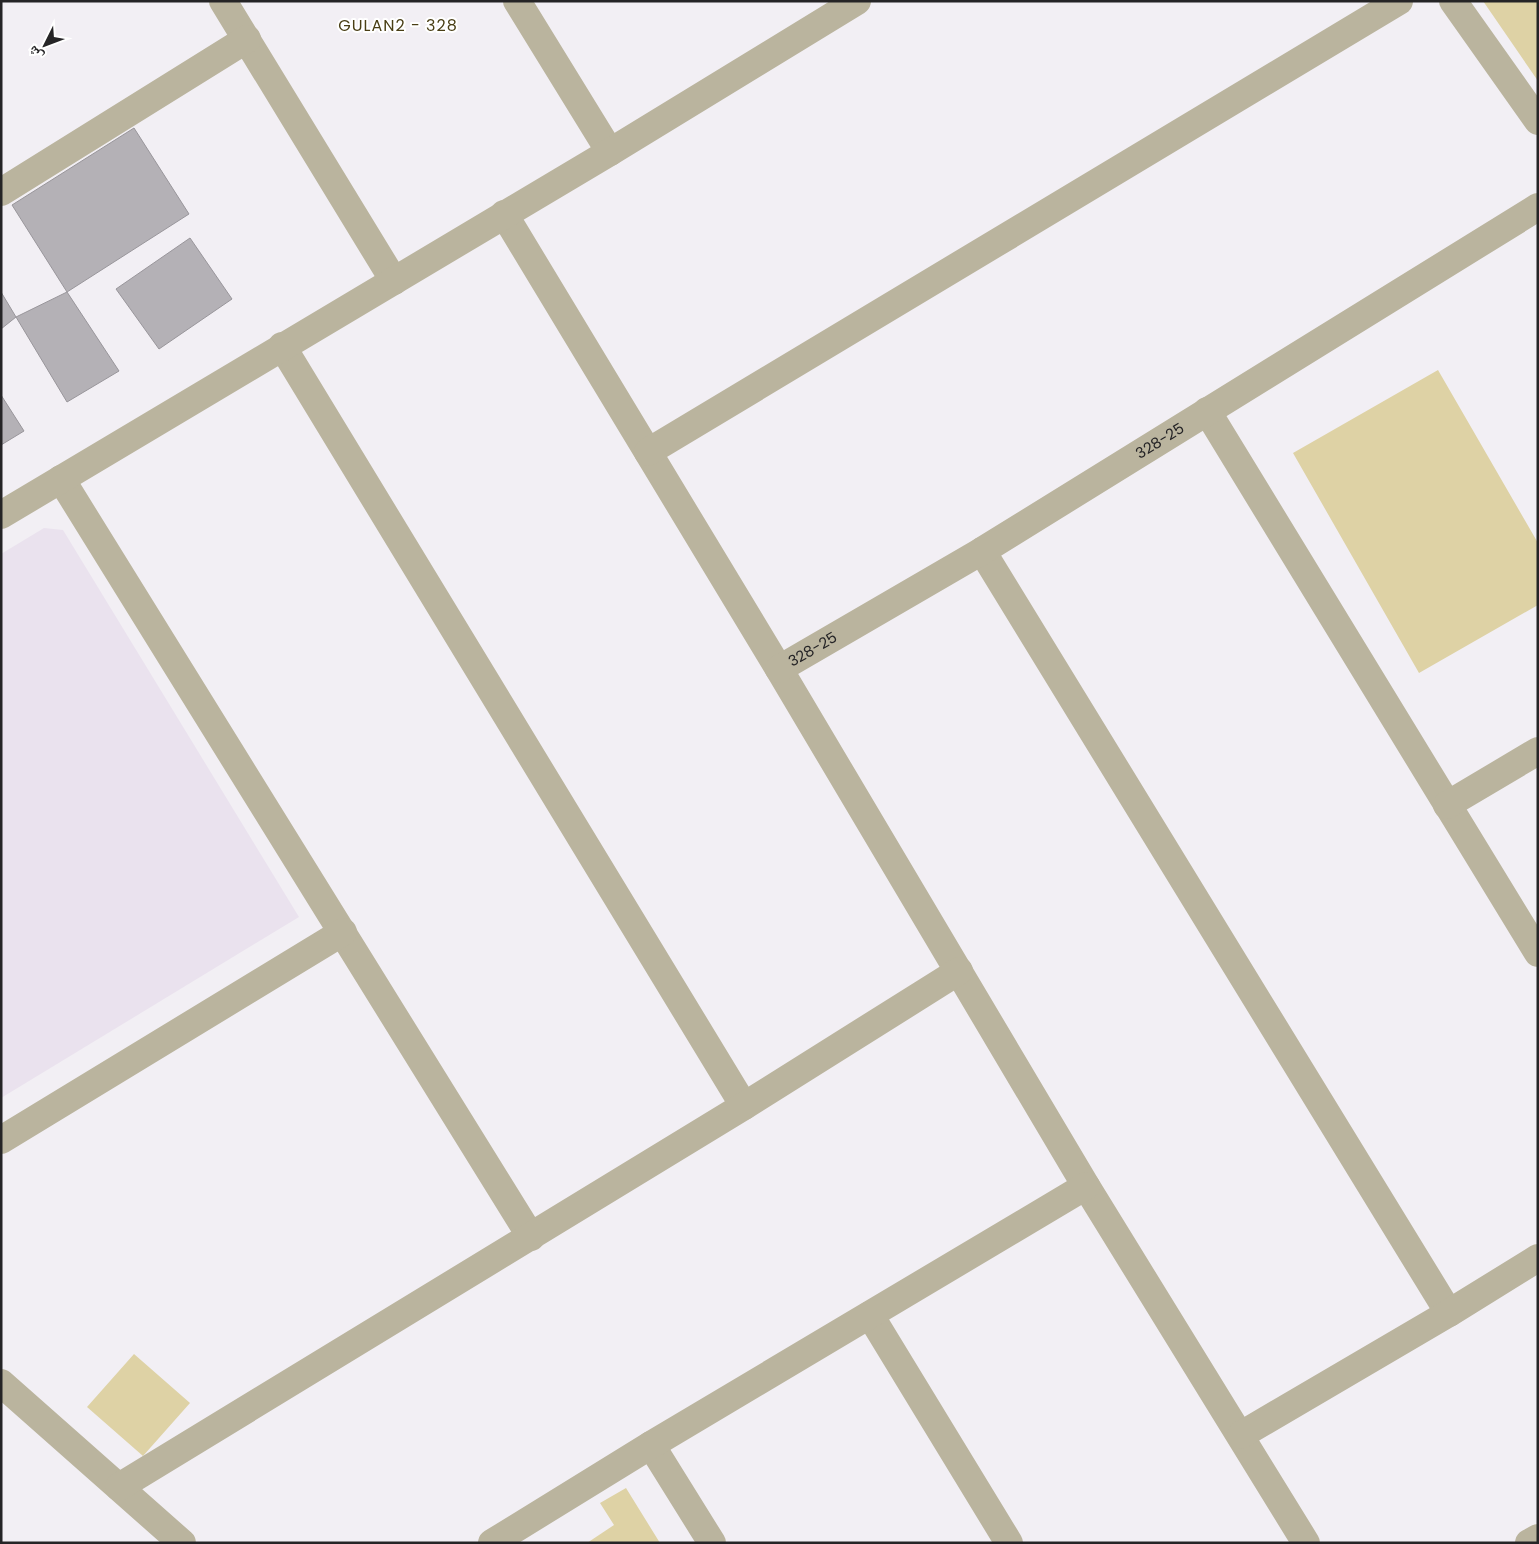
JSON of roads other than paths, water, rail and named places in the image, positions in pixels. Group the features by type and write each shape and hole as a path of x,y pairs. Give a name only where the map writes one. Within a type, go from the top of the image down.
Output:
{"street":[{"path":"223,1 394,281"},
{"path":"517,1 610,152"},
{"path":"648,452 1399,1"},
{"path":"1453,1 1538,121"},
{"path":"1,515 610,152 852,2"},
{"path":"1,192 247,39"},
{"name":"328-25","path":"779,668 982,551 1538,207"},
{"path":"504,214 779,668 1086,1186 1306,1543"},
{"path":"282,346 744,1106"},
{"path":"1207,411 1538,954"},
{"path":"61,479 531,1237"},
{"path":"982,551 1449,1313"},
{"path":"1447,805 1538,751"},
{"path":"1,1140 343,932"},
{"path":"118,1487 531,1237 959,971"},
{"path":"492,1543 651,1445 1086,1186"},
{"path":"1240,1434 1449,1313 1538,1258"},
{"path":"870,1315 1009,1543"},
{"path":"1,1383 182,1543"},
{"path":"651,1445 712,1543"},
{"path":"1529,1543 1538,1538"}],"district":[{"name":"GULAN2 - 328","path":"398,25"}]}
